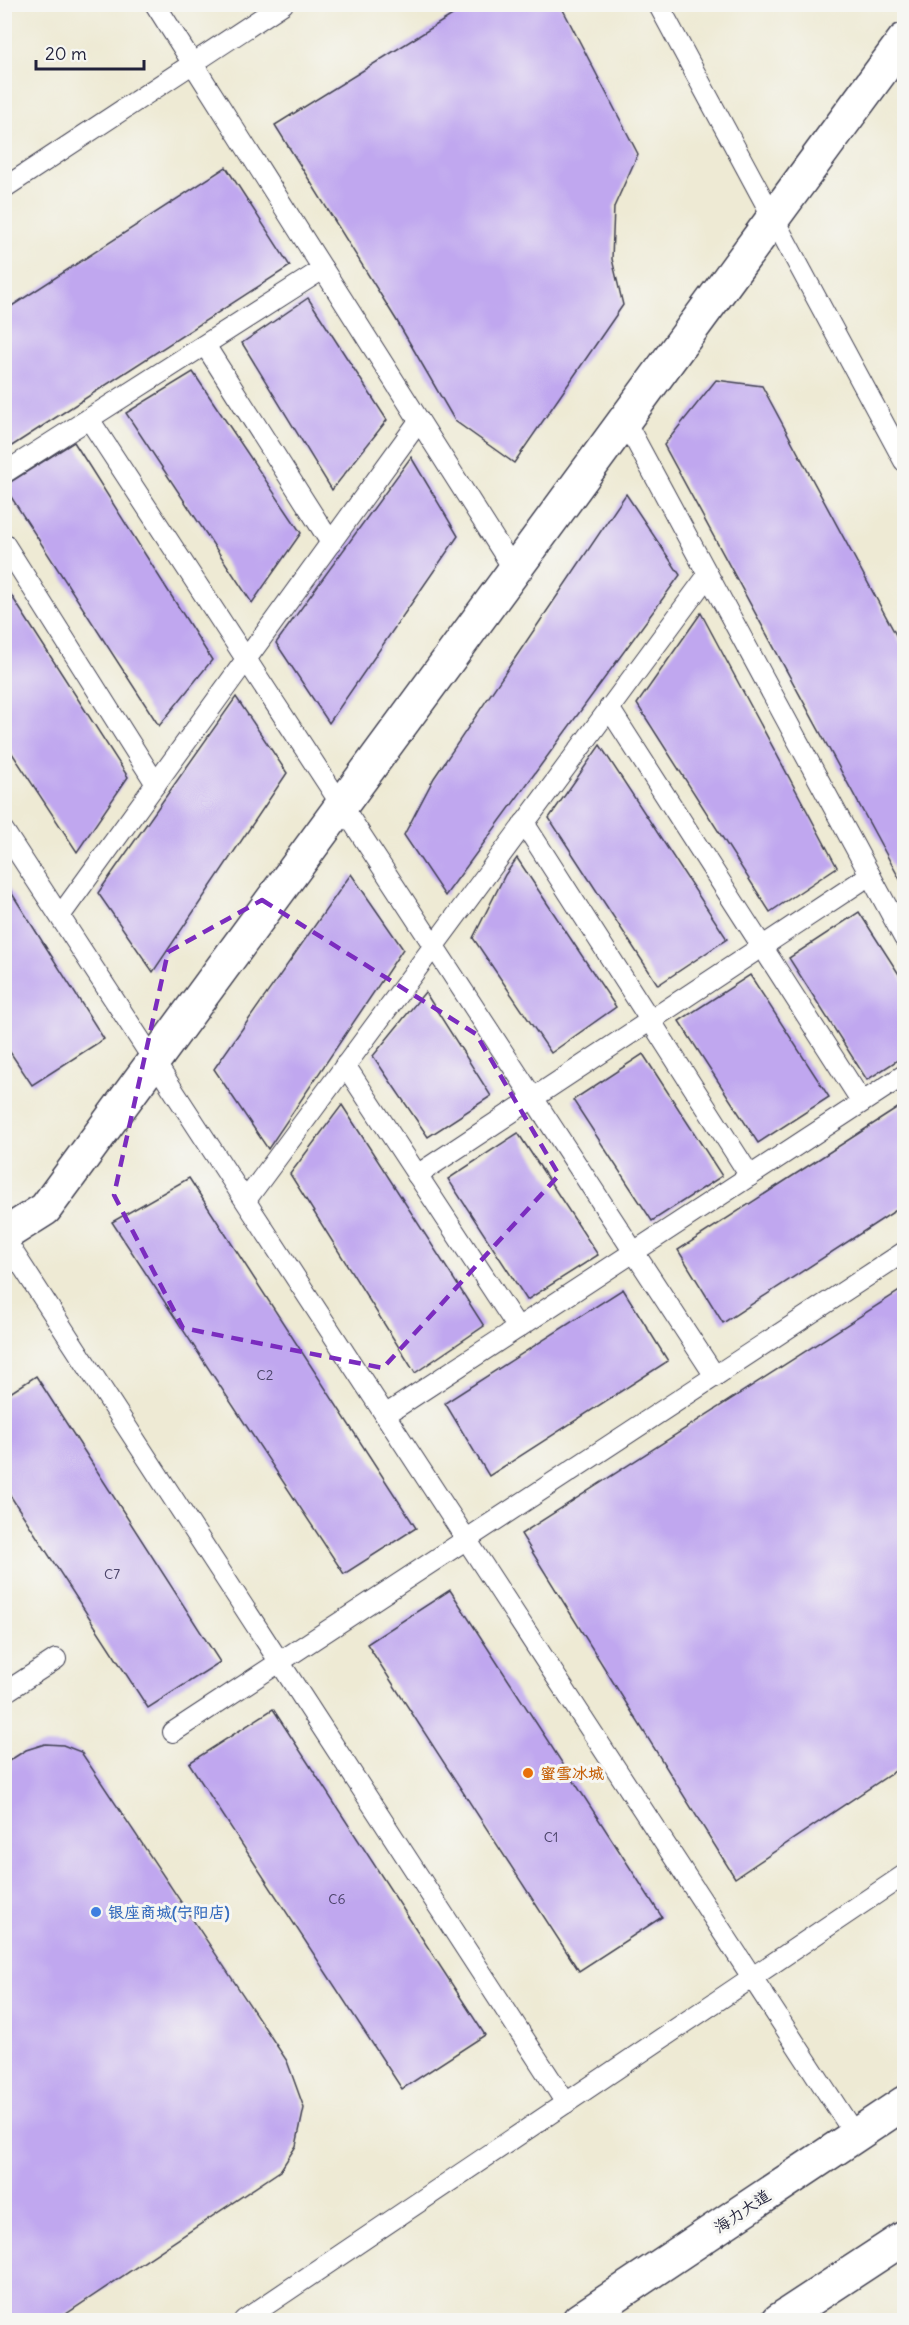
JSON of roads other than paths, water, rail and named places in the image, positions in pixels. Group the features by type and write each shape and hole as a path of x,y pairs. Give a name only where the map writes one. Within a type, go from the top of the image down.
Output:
{"street":[{"path":"4,1237 45,1209 904,40"},
{"name":"海力大道","path":"579,2320 904,2103"},
{"path":"779,2320 904,2238"}],"lane":[{"path":"154,4 514,570"},
{"path":"4,188 283,4"},
{"path":"658,4 904,461"},
{"path":"4,473 323,269"},
{"path":"205,345 331,543"},
{"path":"88,419 716,1376"},
{"path":"60,916 419,421"},
{"path":"625,421 904,938"},
{"path":"4,543 156,784"},
{"path":"246,1200 708,575"},
{"path":"609,708 862,1102"},
{"path":"524,823 750,1176"},
{"path":"4,831 855,2135"},
{"path":"417,1175 870,875"},
{"path":"345,1065 518,1328"},
{"path":"386,1415 904,1075"},
{"path":"4,1237 566,2103"},
{"path":"173,1732 904,1252"},
{"path":"4,1693 56,1659"},
{"path":"244,2320 904,1875"}],"place":[{"name":"蜜雪冰城","path":"528,1773"},
{"name":"银座商城(宁阳店)","path":"96,1912"}]}
